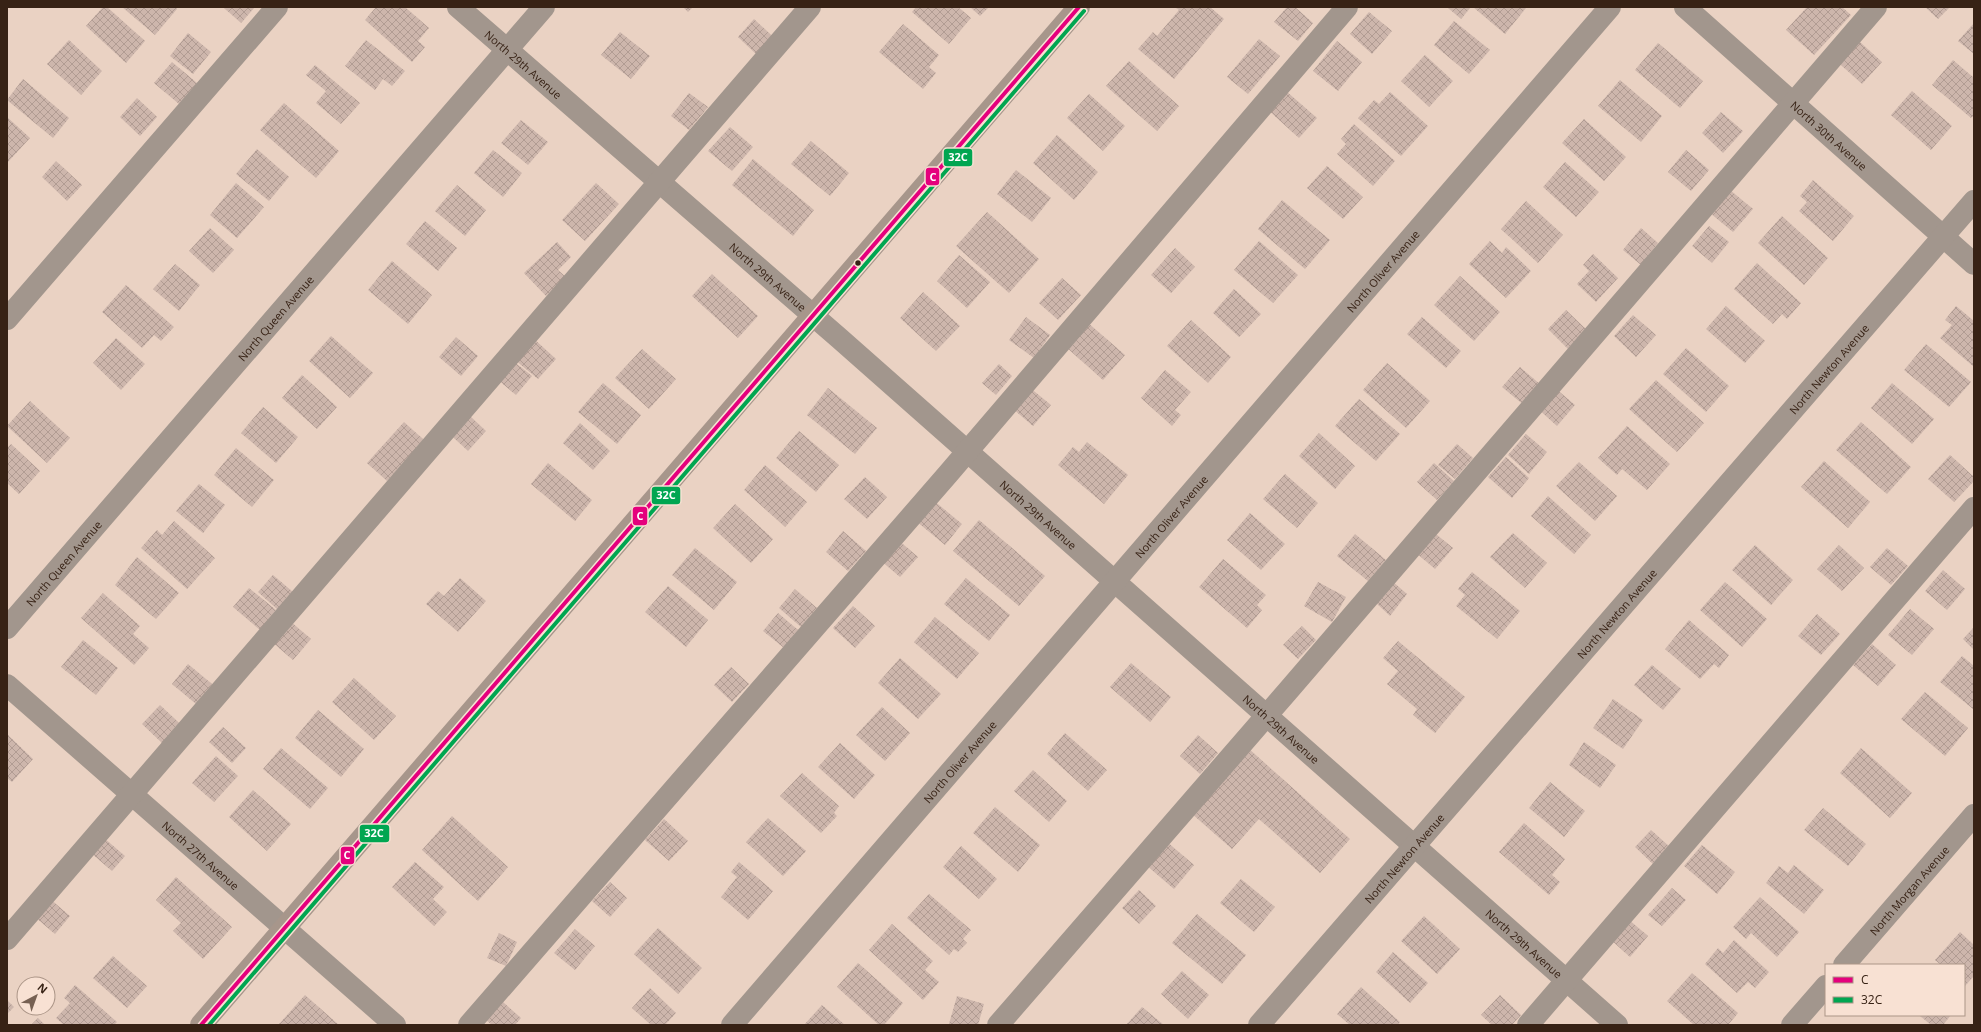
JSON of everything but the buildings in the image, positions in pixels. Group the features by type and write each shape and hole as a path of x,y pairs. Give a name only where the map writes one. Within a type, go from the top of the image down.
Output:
{"main road":[{"path":"201,1025 1079,7"}],"street":[{"path":"7,319 277,7"},
{"name":"North 29th Avenue","path":"458,7 968,451 1617,1025"},
{"name":"North Queen Avenue","path":"7,628 544,7"},
{"path":"7,939 810,7"},
{"path":"469,1025 968,451 1347,7"},
{"name":"North Oliver Avenue","path":"732,1025 1610,7"},
{"name":"North 30th Avenue","path":"1685,7 1974,264"},
{"path":"998,1025 1267,716 1876,7"},
{"name":"North Newton Avenue","path":"1259,1025 1974,201"},
{"path":"1528,1025 1974,508"},
{"name":"North 27th Avenue","path":"7,685 394,1025"},
{"name":"North Morgan Avenue","path":"1845,964 1974,815"},
{"path":"1792,1025 1825,987"}],"transit line":[{"name":"C","path":"201,1025 1079,7"},
{"name":"32C","path":"209,1025 1084,11"}]}
